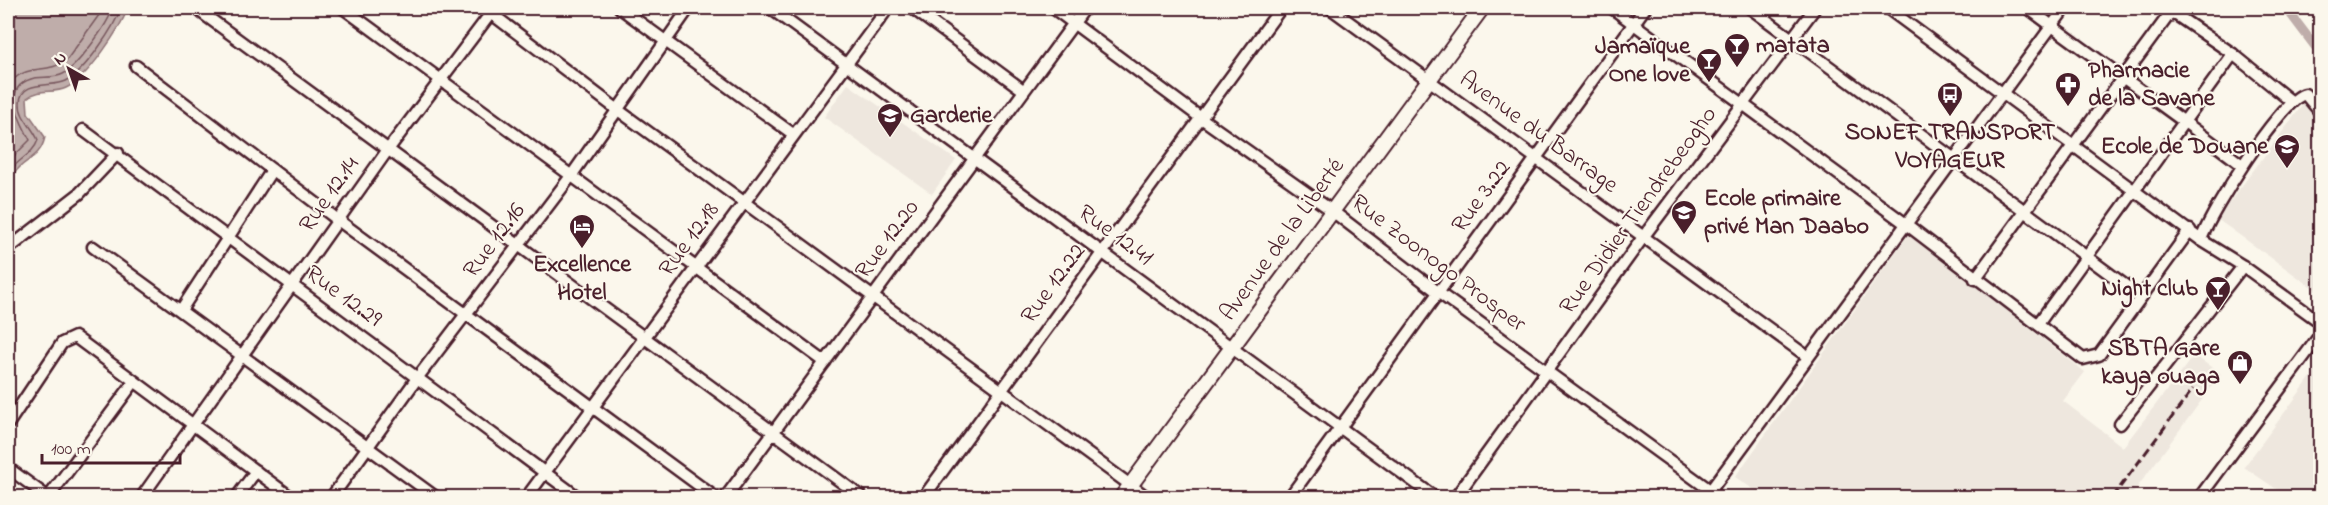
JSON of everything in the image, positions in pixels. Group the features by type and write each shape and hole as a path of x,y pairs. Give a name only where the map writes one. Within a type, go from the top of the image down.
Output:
{"main road":[{"name":"Avenue de la Liberté","path":"1121,498 1482,8"}],"street":[{"path":"343,8 825,362"},
{"path":"620,8 793,134"},
{"name":"Rue 12.16","path":"331,498 418,377 571,176 689,8"},
{"name":"Rue 12.41","path":"770,8 972,159 1436,498"},
{"name":"Rue 12.18","path":"526,498 646,339 694,268 888,8"},
{"path":"912,8 1023,90"},
{"name":"Rue Zoonogo Prosper","path":"1053,8 1201,118 1331,210 1438,293 1548,372 1708,494"},
{"name":"Rue 12.20","path":"725,498 1085,8"},
{"name":"Rue 12.22","path":"923,498 1281,8"},
{"name":"Avenue du Barrage","path":"1330,8 1808,357"},
{"path":"1612,8 1742,106 1906,224 1975,279 2083,359 2099,355 2190,230"},
{"name":"Rue 3.22","path":"1289,498 1645,8"},
{"path":"1750,8 2141,297"},
{"name":"Rue Didier Tiendrebeogho","path":"1455,498 1644,236 1815,8"},
{"path":"1887,8 2002,92 2072,147 2320,322"},
{"path":"2028,8 2242,165"},
{"path":"1708,494 2065,8"},
{"path":"490,9 618,110 874,295 1148,498"},
{"name":"Rue 12.14","path":"141,498 242,353 387,151 441,81 490,9"},
{"path":"1975,279 2122,79 2170,9 2233,54 2292,102"},
{"path":"202,13 387,151 863,498"},
{"path":"2038,324 2233,54"},
{"path":"136,66 338,220 596,406 716,498"},
{"path":"2201,240 2208,222 2242,165 2292,102 2305,94 2320,112"},
{"name":"Rue 12.29","path":"83,130 118,153 226,237 579,498"},
{"path":"8,249 79,194 118,153"},
{"path":"181,310 226,237 272,170"},
{"path":"93,247 242,353 437,498"},
{"path":"2120,424 2243,266"},
{"path":"2199,498 2320,335"},
{"path":"8,424 62,342 68,338 81,339 134,382 292,498"},
{"path":"8,468 49,497 134,382"},
{"path":"236,498 256,471"}],"shaded area":[{"name":"Garderie","path":"848,84 956,160 932,194 824,117"},
{"name":"Ecole de Douane","path":"2304,103 2320,121 2320,293 2217,219"},
{"path":"1909,234 2085,372 2063,401 2123,447 2194,355 2221,374 2130,497 1765,497 1735,477"},
{"path":"2320,365 2320,497 2288,497 2244,467"}],"water":[{"path":"8,8 128,8 102,52 75,83 61,90 36,93 27,98 28,113 45,137 36,155 14,174 10,184 8,203"}],"waterway":[{"path":"2286,8 2320,53"}],"railway":[{"path":"2112,498 2193,389"}],"place":[{"name":"matata","path":"1737,69"},
{"name":"Jamaïque One love","path":"1709,84"},
{"name":"Pharmacie de la Savane","path":"2068,108"},
{"name":"SONEF TRANSPORT VOYAGEUR","path":"1950,118"},
{"name":"Garderie","path":"890,139"},
{"name":"Ecole de Douane","path":"2287,170"},
{"name":"Ecole primaire privé Man Daabo","path":"1684,236"},
{"name":"Excellence Hotel","path":"582,250"},
{"name":"Night club","path":"2218,312"},
{"name":"SBTA Gare kaya ouaga","path":"2240,386"}]}
